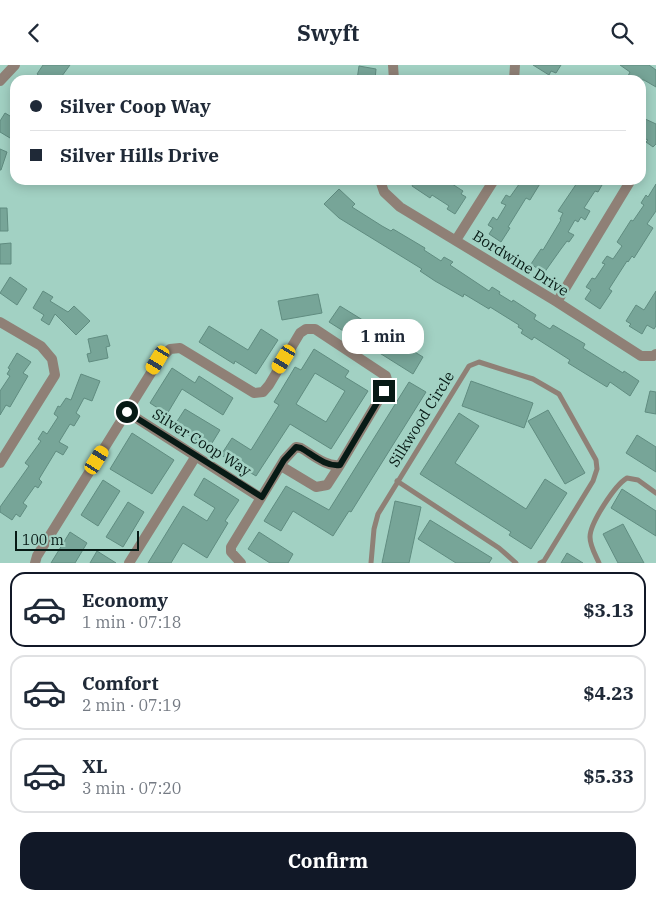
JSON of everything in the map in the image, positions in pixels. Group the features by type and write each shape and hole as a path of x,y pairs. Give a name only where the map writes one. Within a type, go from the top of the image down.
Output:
{"street":[{"path":"1,78 15,65"},
{"name":"Bordwine Drive","path":"382,185 384,192 400,207 557,302 641,356 653,356 656,354"},
{"path":"456,240 491,185"},
{"path":"557,302 628,185"},
{"path":"0,322 40,346 52,359 54,375 0,463"},
{"path":"35,563 37,556 158,360 170,349 180,348 254,393 264,391 300,333 306,329 315,329 386,375 388,383 384,391 328,485 316,487 281,466"},
{"name":"Silver Coop Way","path":"127,412 262,497"},
{"path":"242,563 235,557 231,547 281,466 296,447 328,464 333,466 340,465"},
{"path":"129,563 196,456"}],"lane":[{"name":"Silkwood Circle","path":"371,563 374,529 378,514 469,366 479,362 532,379 560,394 596,460 597,469 594,481 544,561 540,563"},
{"path":"599,563 591,545 590,535 594,521 620,482 627,478 638,480 656,493"},
{"path":"397,481 499,548 516,563"}],"building":[{"path":"43,65 70,65 63,75 37,74"},
{"path":"533,65 561,65 556,73 551,71 549,75"},
{"path":"620,65 649,65 656,70 656,87 646,81 646,75 628,75 630,72"},
{"path":"359,66 376,69 375,75 358,75"},
{"path":"5,113 10,116 10,138 0,132 0,121"},
{"path":"646,119 656,124 656,144 653,147 646,142 648,140 646,139"},
{"path":"0,149 7,152 1,170 0,170"},
{"path":"656,184 656,211 647,224 653,228 634,258 632,256 627,261 609,289 612,291 600,309 585,299 591,290 586,287 592,278 595,279 605,264 602,263 607,256 613,259 622,246 617,242 631,220 633,221 644,205 641,203 646,195 648,197"},
{"path":"454,185 463,191 461,194 466,197 455,214 447,209 449,206 432,195 430,198 412,186"},
{"path":"518,185 539,185 530,200 526,198 501,242 489,234 493,228 488,225 493,217 497,220 506,205 501,203 506,195 510,197"},
{"path":"576,185 602,185 598,192 595,191 584,208 590,211 585,220 581,217 578,222 575,220 568,232 574,235 569,242 567,241 544,273 531,264 541,249 543,250 561,220 563,213 558,211"},
{"path":"339,189 355,204 352,207 382,226 391,231 393,229 425,248 424,250 441,261 444,257 453,262 450,265 489,291 492,287 500,292 499,294 512,302 513,300 536,315 534,319 550,329 553,325 585,344 583,348 639,381 630,396 610,382 607,387 568,363 570,360 534,337 532,340 521,333 523,330 518,327 519,325 490,307 489,309 464,294 463,297 435,281 420,271 422,269 339,218 324,204"},
{"path":"0,208 7,208 8,231 0,231"},
{"path":"11,243 11,264 0,264 0,244"},
{"path":"10,277 27,289 17,305 0,293"},
{"path":"43,291 53,297 50,301 68,312 74,306 90,321 76,335 55,314 49,325 41,320 44,315 33,308"},
{"path":"656,291 656,326 654,329 647,325 642,334 629,326 631,324 626,321 636,305 644,310"},
{"path":"318,294 322,313 282,320 278,301"},
{"path":"340,306 374,327 364,344 329,322"},
{"path":"209,326 248,350 261,329 278,340 256,374 235,361 234,364 199,342"},
{"path":"107,335 110,346 106,347 108,358 89,362 87,354 91,353 88,339"},
{"path":"388,336 423,357 413,374 378,352"},
{"path":"314,349 349,371 345,377 368,391 331,449 290,424 256,476 221,455 232,438 251,450 279,405 274,402 295,367 301,370","holes":["315,373 345,391 326,422 296,404"]},
{"path":"17,353 31,362 23,373 28,376 10,407 6,405 0,415 0,391 10,376 7,374 10,369 8,368"},
{"path":"172,368 195,383 199,376 233,398 223,415 182,389 167,414 150,403"},
{"path":"81,374 100,381 92,401 84,398 76,413 80,416 74,426 70,424 59,442 68,447 63,455 56,451 39,479 42,482 38,488 35,486 23,503 27,506 20,517 16,514 12,520 0,512 0,507 29,466 25,463 41,441 38,439 43,431 47,434 58,417 54,414 58,406 60,407 66,398 71,400"},
{"path":"471,381 533,403 524,428 462,406"},
{"path":"409,382 426,392 351,512 349,511 333,536 293,511 281,531 264,521 286,486 329,510"},
{"path":"650,391 656,392 656,414 645,412"},
{"path":"185,409 220,430 209,448 174,426"},
{"path":"548,410 585,473 565,484 528,421"},
{"path":"459,413 479,426 455,463 526,509 545,479 567,493 531,549 509,535 511,532 420,474"},
{"path":"132,433 174,460 152,494 110,469"},
{"path":"637,435 656,447 656,472 626,453"},
{"path":"204,478 239,500 225,521 228,523 207,558 183,543 171,563 148,563 183,506 207,521 215,508 194,495"},
{"path":"103,480 120,491 98,526 81,515"},
{"path":"622,489 656,511 656,536 611,508"},
{"path":"395,501 421,507 409,563 382,563"},
{"path":"128,502 144,512 123,547 106,537"},
{"path":"430,520 492,558 489,563 456,563 418,539"},
{"path":"623,524 644,563 618,563 603,534"},
{"path":"70,532 87,543 75,563 51,563"},
{"path":"259,532 293,554 288,563 270,563 248,549"},
{"path":"97,551 116,563 90,563"},
{"path":"567,553 583,563 561,563"}],"route":[{"path":"127,412 262,497 284,460 296,447 328,464 333,466 340,465 384,391"}]}
